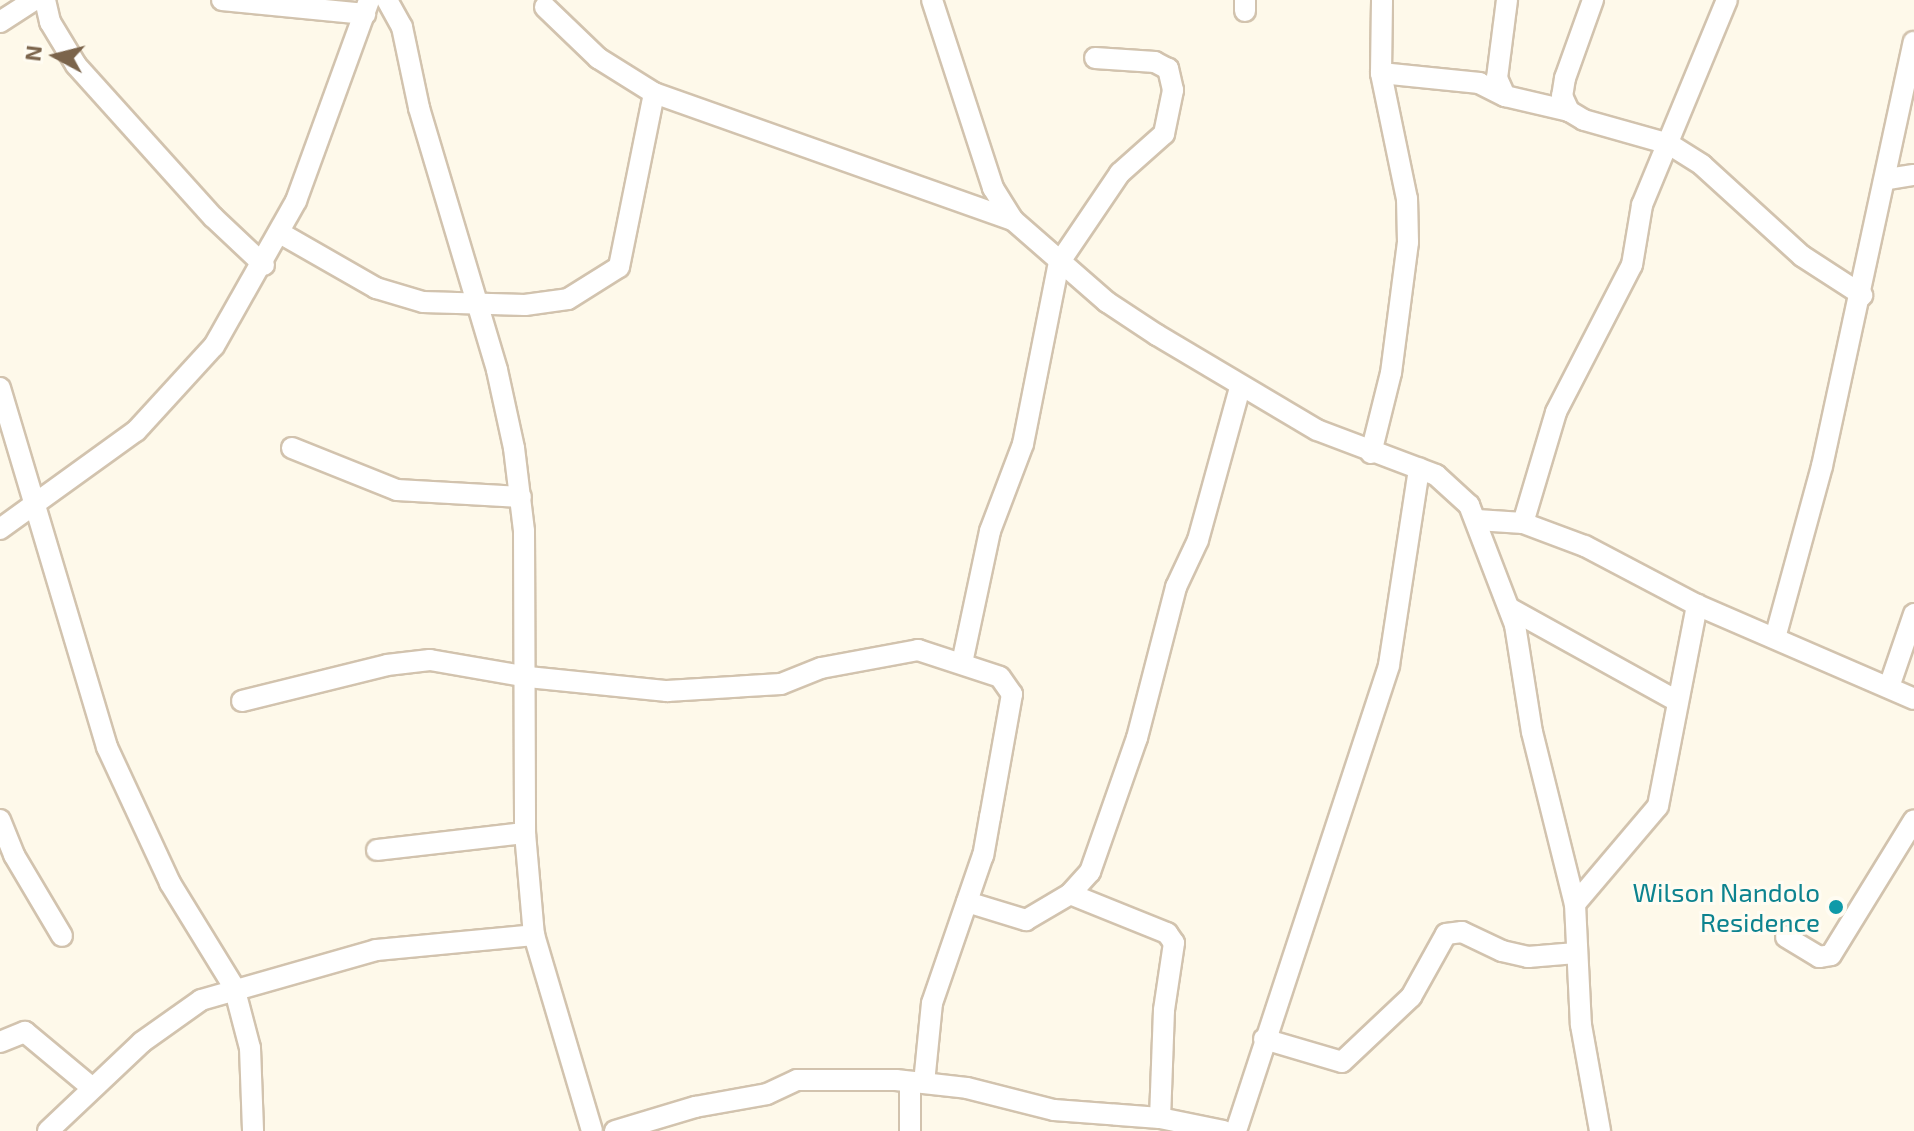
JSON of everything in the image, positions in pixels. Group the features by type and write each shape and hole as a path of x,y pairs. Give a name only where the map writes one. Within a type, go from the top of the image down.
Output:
{"street":[{"path":"0,22 34,0"},
{"path":"45,0 50,22 76,65 213,217 264,265"},
{"path":"0,529 102,459 166,402 214,346 280,233 367,7 222,0"},
{"path":"387,0 402,27 419,108 497,370 521,497 528,677 525,833 534,935 592,1131"},
{"path":"932,0 987,173 1013,220 1107,302 1240,387 1317,430 1371,453 1419,468 1461,494 1477,520 1509,608 1532,732 1575,904 1581,1025 1600,1131"},
{"path":"1371,453 1391,373 1408,242 1404,184 1381,73 1382,0"},
{"path":"1505,96 1498,66 1507,0"},
{"path":"1569,111 1562,96 1565,78 1593,0"},
{"path":"1523,523 1556,412 1632,265 1642,205 1731,4"},
{"path":"545,7 598,58 654,93 1013,220"},
{"path":"1775,638 1862,295 1914,42"},
{"path":"962,663 990,531 1023,444 1059,263 1120,173 1164,134 1173,90 1168,69 1155,62 1095,58"},
{"path":"1381,73 1479,83 1505,96 1569,111 1669,144 1702,165 1778,238 1862,295"},
{"path":"280,233 376,288 423,302 551,304 568,299 619,267 654,93"},
{"path":"1888,179 1914,175"},
{"path":"967,902 1026,920 1070,894 1090,872 1137,738 1176,587 1198,540 1240,387"},
{"path":"0,388 107,747 170,883 234,987 250,1048 253,1131"},
{"path":"292,448 397,490 521,497"},
{"path":"1236,1131 1264,1039 1326,870 1389,665 1419,468"},
{"path":"1477,520 1523,523 1585,546 1697,605 1914,699"},
{"path":"1575,904 1658,806 1697,605"},
{"path":"1509,608 1677,701"},
{"path":"1889,687 1914,614"},
{"path":"242,701 409,661 430,660 528,677 638,690 706,690 781,684 821,668 902,651 936,653 1006,681 1012,694 983,855 932,1003 910,1131"},
{"path":"0,820 14,855 62,936"},
{"path":"1786,937 1819,957 1831,955 1914,820"},
{"path":"377,850 525,833"},
{"path":"1070,894 1088,897 1167,933 1174,943 1164,1010 1160,1118"},
{"path":"1264,1039 1342,1062 1411,997 1446,934 1462,932 1502,951 1528,957 1576,953"},
{"path":"48,1131 91,1087 201,1000 234,987 376,950 534,935"},
{"path":"0,1042 25,1032 91,1087"},
{"path":"615,1131 695,1107 767,1094 789,1081 917,1082 1054,1110 1160,1118 1224,1131"}],"place":[{"name":"Wilson Nandolo Residence","path":"1836,907"}]}
